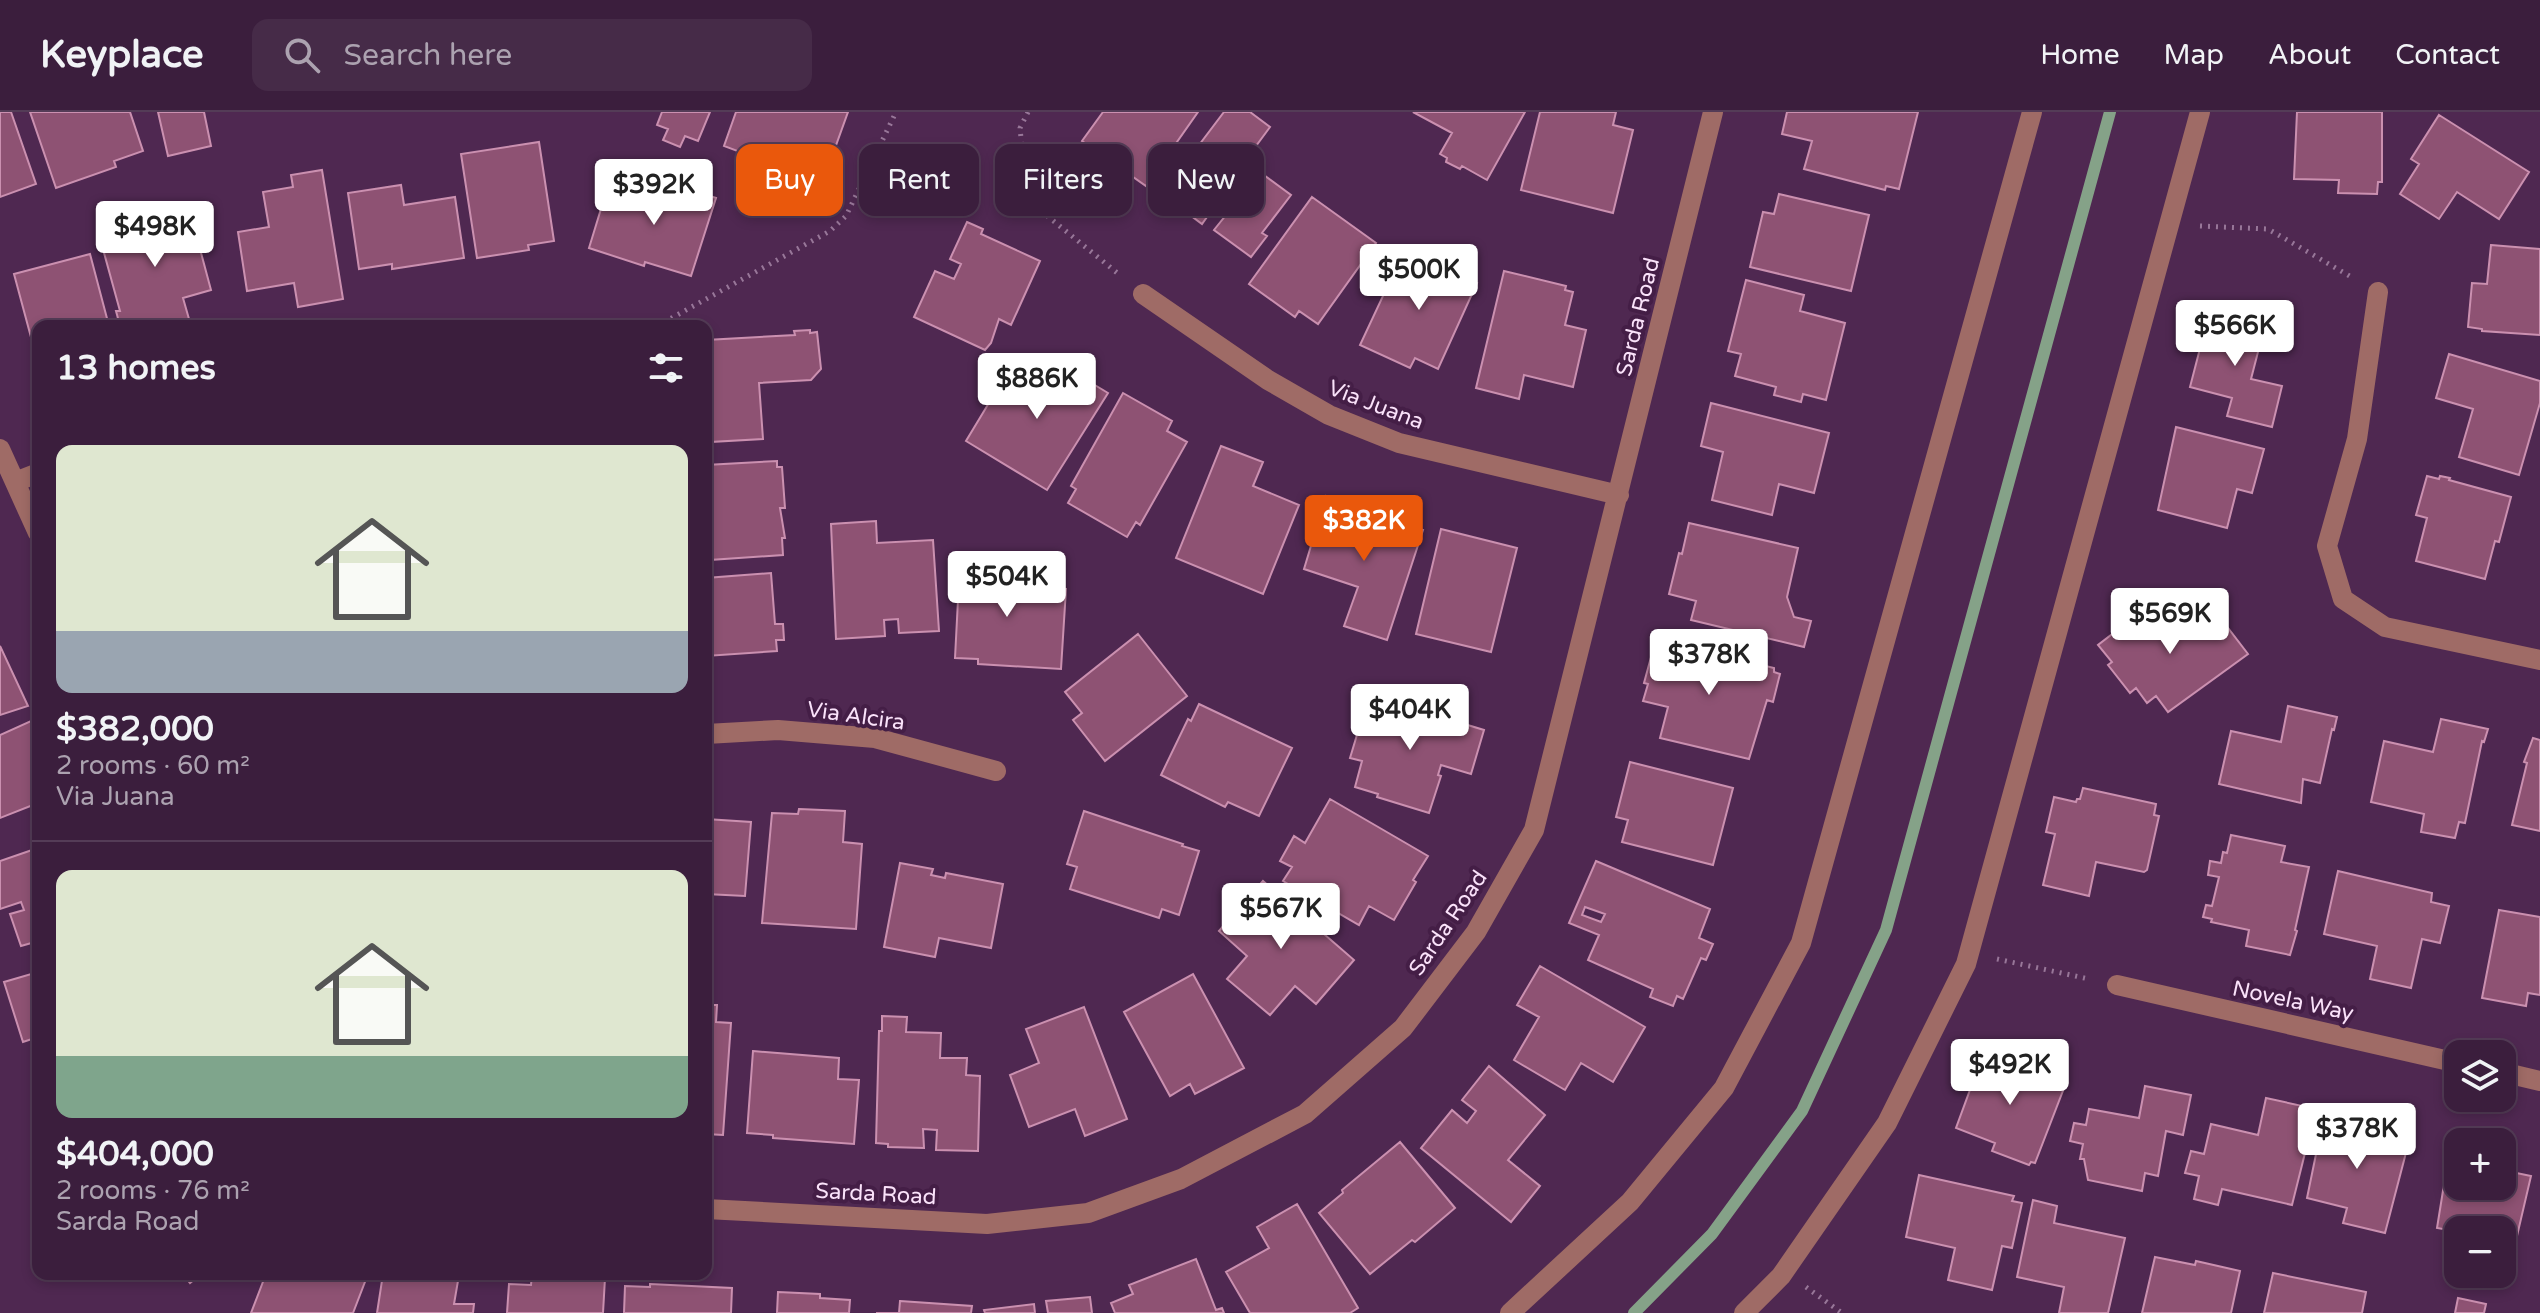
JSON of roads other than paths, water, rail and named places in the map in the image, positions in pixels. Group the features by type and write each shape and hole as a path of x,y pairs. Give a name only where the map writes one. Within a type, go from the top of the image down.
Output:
{"street":[{"name":"Sarda Road","path":"712,1209 987,1224 1088,1213 1181,1179 1305,1114 1403,1028 1476,932 1534,830 1713,112"},
{"path":"1510,1313 1630,1202 1724,1088 1801,943 2032,112"},
{"path":"1744,1313 1781,1276 1887,1123 1966,964 2200,112"},
{"path":"2378,292 2357,439 2327,546 2343,599 2385,627 2540,660"},
{"name":"Via Juana","path":"1143,294 1268,380 1329,415 1399,443 1619,495"},
{"path":"0,449 32,520"},
{"path":"15,482 32,475"},
{"name":"Via Alcira","path":"712,734 778,730 875,738 996,771"},
{"name":"Novela Way","path":"2117,985 2444,1060"},
{"path":"2516,1075 2540,1081"}],"waterway":[{"path":"1634,1313 1712,1234 1802,1111 1886,930 2110,112"}]}
